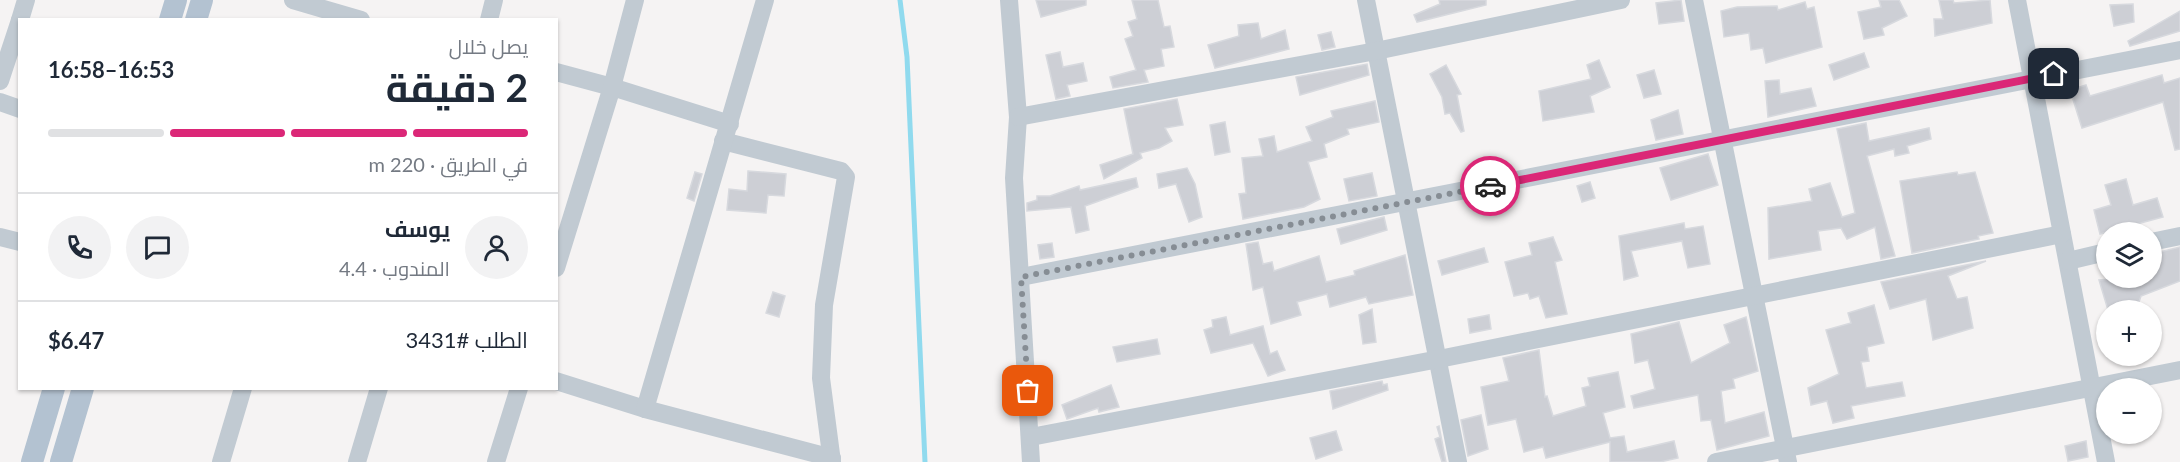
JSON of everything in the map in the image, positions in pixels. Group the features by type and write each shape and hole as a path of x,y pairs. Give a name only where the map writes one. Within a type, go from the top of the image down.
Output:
{"main road":[{"path":"171,18 176,0"},
{"path":"197,18 202,0"},
{"path":"32,462 53,390"},
{"path":"61,462 82,390"}],"street":[{"path":"21,18 26,0"},
{"path":"294,0 352,18"},
{"path":"490,18 494,0"},
{"path":"558,262 612,87 635,0"},
{"path":"645,409 765,0"},
{"path":"1009,0 1018,117 1014,178 1031,462"},
{"path":"1366,0 1458,462"},
{"path":"1018,117 1376,51 1621,0"},
{"path":"1694,0 1786,455"},
{"path":"2017,0 2106,462"},
{"path":"0,81 18,26"},
{"path":"1021,277 2180,50"},
{"path":"558,73 612,87 726,133 841,171 846,177 824,305 821,378 832,460 645,409 558,382"},
{"path":"0,102 18,108"},
{"path":"1031,437 1438,359 1753,294 2062,234"},
{"path":"2162,240 2180,236"},
{"path":"0,237 18,242"},
{"path":"2068,261 2096,254"},
{"path":"1716,462 1786,455 2180,370"},
{"path":"221,462 242,390"},
{"path":"357,462 378,390"},
{"path":"496,462 518,390"}],"building":[{"path":"1036,0 1086,0 1086,5 1041,17"},
{"path":"1132,0 1158,0 1164,27 1170,26 1174,47 1161,49 1164,66 1144,70 1148,82 1113,88 1110,77 1136,70 1125,39 1133,36 1128,22 1137,19"},
{"path":"1439,0 1486,0 1486,5 1417,22 1414,15 1440,4"},
{"path":"1681,0 1684,21 1659,24 1656,3"},
{"path":"1879,0 1899,0 1907,16 1882,28 1884,35 1864,39 1858,12 1881,7"},
{"path":"1939,0 1953,0 1954,3 1990,0 1992,23 1935,36 1934,19 1943,19"},
{"path":"1805,2 1807,9 1814,7 1822,47 1766,63 1763,48 1751,50 1749,33 1724,37 1721,11 1737,7 1777,6 1778,10"},
{"path":"2133,4 2134,22 2114,26 2110,5"},
{"path":"2180,11 2180,31 2130,46 2128,41"},
{"path":"1258,23 1261,39 1285,30 1289,49 1215,68 1208,45 1239,36 1238,25"},
{"path":"1331,32 1335,47 1322,50 1318,35"},
{"path":"1060,52 1063,67 1083,63 1087,81 1067,85 1070,96 1056,99 1046,55"},
{"path":"1864,53 1869,67 1834,80 1829,65"},
{"path":"1599,60 1610,87 1590,96 1594,112 1543,121 1539,91 1591,79 1587,65"},
{"path":"1367,64 1369,75 1300,95 1296,77"},
{"path":"1446,65 1461,94 1457,95 1464,131 1461,132 1450,113 1445,114 1442,97 1430,74"},
{"path":"1654,70 1661,94 1644,98 1637,75"},
{"path":"2162,75 2164,83 2180,78 2180,149 2175,150 2163,102 2082,128 2070,90 2086,85 2090,96"},
{"path":"1779,80 1780,94 1811,88 1816,106 1768,117 1765,81"},
{"path":"1177,99 1183,125 1165,128 1172,141 1159,148 1140,153 1142,158 1104,179 1100,165 1133,154 1124,109"},
{"path":"1375,101 1379,122 1347,129 1349,134 1324,144 1327,157 1308,162 1320,199 1304,207 1243,219 1239,194 1246,193 1242,158 1263,156 1259,139 1274,136 1277,152 1312,141 1306,127 1333,117 1331,111"},
{"path":"1678,110 1683,134 1656,140 1651,120"},
{"path":"1225,122 1230,152 1215,155 1210,125"},
{"path":"1866,123 1869,141 1929,128 1931,139 1907,146 1909,153 1895,156 1894,149 1867,156 1895,256 1881,259 1875,227 1847,239 1841,228 1818,231 1821,250 1769,259 1768,208 1812,201 1809,189 1830,183 1842,217 1855,213 1837,129"},
{"path":"1708,154 1718,185 1671,200 1660,168"},
{"path":"1187,168 1195,184 1202,217 1189,222 1176,184 1159,188 1157,174"},
{"path":"748,171 786,174 784,196 768,195 766,213 727,210 729,189 747,191"},
{"path":"695,172 702,174 694,201 687,198"},
{"path":"1957,172 1958,175 1975,172 1993,233 1978,236 1979,239 1912,253 1900,181"},
{"path":"1372,173 1377,196 1349,201 1344,179"},
{"path":"1136,178 1138,187 1085,206 1089,230 1076,233 1071,207 1027,211 1027,203 1037,200 1037,196 1050,196 1079,186 1080,190"},
{"path":"2126,179 2133,205 2157,198 2163,217 2144,222 2097,222 2094,210 2111,205 2105,185"},
{"path":"1590,182 1595,198 1582,202 1577,186"},
{"path":"1505,194 1508,204 1487,210 1483,198"},
{"path":"1384,217 1387,230 1341,244 1337,229"},
{"path":"1684,223 1685,229 1703,226 1710,264 1688,268 1682,241 1631,251 1638,276 1624,280 1619,236"},
{"path":"1553,237 1562,260 1555,262 1567,314 1546,318 1539,296 1530,299 1528,293 1514,296 1505,262 1532,255 1529,243"},
{"path":"1258,242 1263,264 1272,262 1274,271 1319,256 1326,282 1355,275 1354,271 1405,255 1413,295 1369,304 1366,297 1330,307 1327,294 1297,302 1301,315 1271,324 1263,287 1253,290 1246,244"},
{"path":"1052,243 1054,257 1040,259 1038,245"},
{"path":"2180,247 2180,281 2162,288 2162,251"},
{"path":"1484,248 1488,262 1442,275 1438,261"},
{"path":"1986,261 1948,276 1957,299 1967,297 1973,328 1933,340 1926,299 1890,309 1881,282"},
{"path":"2101,288 2162,288 2141,296 2140,300 2105,300"},
{"path":"773,292 785,296 779,317 766,313"},
{"path":"1874,305 1884,343 1867,347 1869,361 1861,362 1866,388 1902,382 1905,396 1851,406 1854,418 1833,423 1827,401 1811,405 1808,388 1839,374 1826,330 1851,323 1848,313"},
{"path":"1372,309 1376,342 1363,344 1359,315"},
{"path":"1489,315 1491,329 1470,333 1468,319"},
{"path":"1226,317 1230,335 1263,326 1270,354 1277,351 1285,370 1268,376 1253,343 1211,353 1204,330 1213,327 1212,320"},
{"path":"1746,317 1758,371 1733,379 1735,388 1721,391 1725,423 1764,412 1769,436 1717,450 1711,420 1701,421 1698,395 1634,408 1631,396 1655,389 1648,360 1635,363 1631,334 1679,322 1691,363 1730,343 1724,325"},
{"path":"1157,339 1160,354 1117,362 1113,347"},
{"path":"1539,350 1545,397 1547,396 1553,416 1586,406 1582,388 1590,386 1588,378 1618,372 1625,407 1603,413 1610,438 1624,436 1627,452 1674,441 1678,458 1660,462 1610,462 1610,442 1546,458 1543,447 1524,452 1516,419 1488,425 1481,387 1509,381 1503,358"},
{"path":"1382,381 1383,385 1387,384 1388,390 1333,409 1330,391"},
{"path":"1111,385 1119,407 1099,412 1098,408 1067,419 1062,405"},
{"path":"1481,415 1488,449 1468,456 1461,420"},
{"path":"1439,426 1446,462 1442,462 1435,439 1440,437 1437,427"},
{"path":"1336,431 1342,450 1316,459 1310,438"},
{"path":"2086,441 2088,457 2068,461 2065,446"}],"waterway":[{"path":"900,0 907,57 925,462"}],"way so far":[{"path":"1028,391 1021,277 1490,186"}],"route":[{"path":"1490,186 2054,74"}]}
